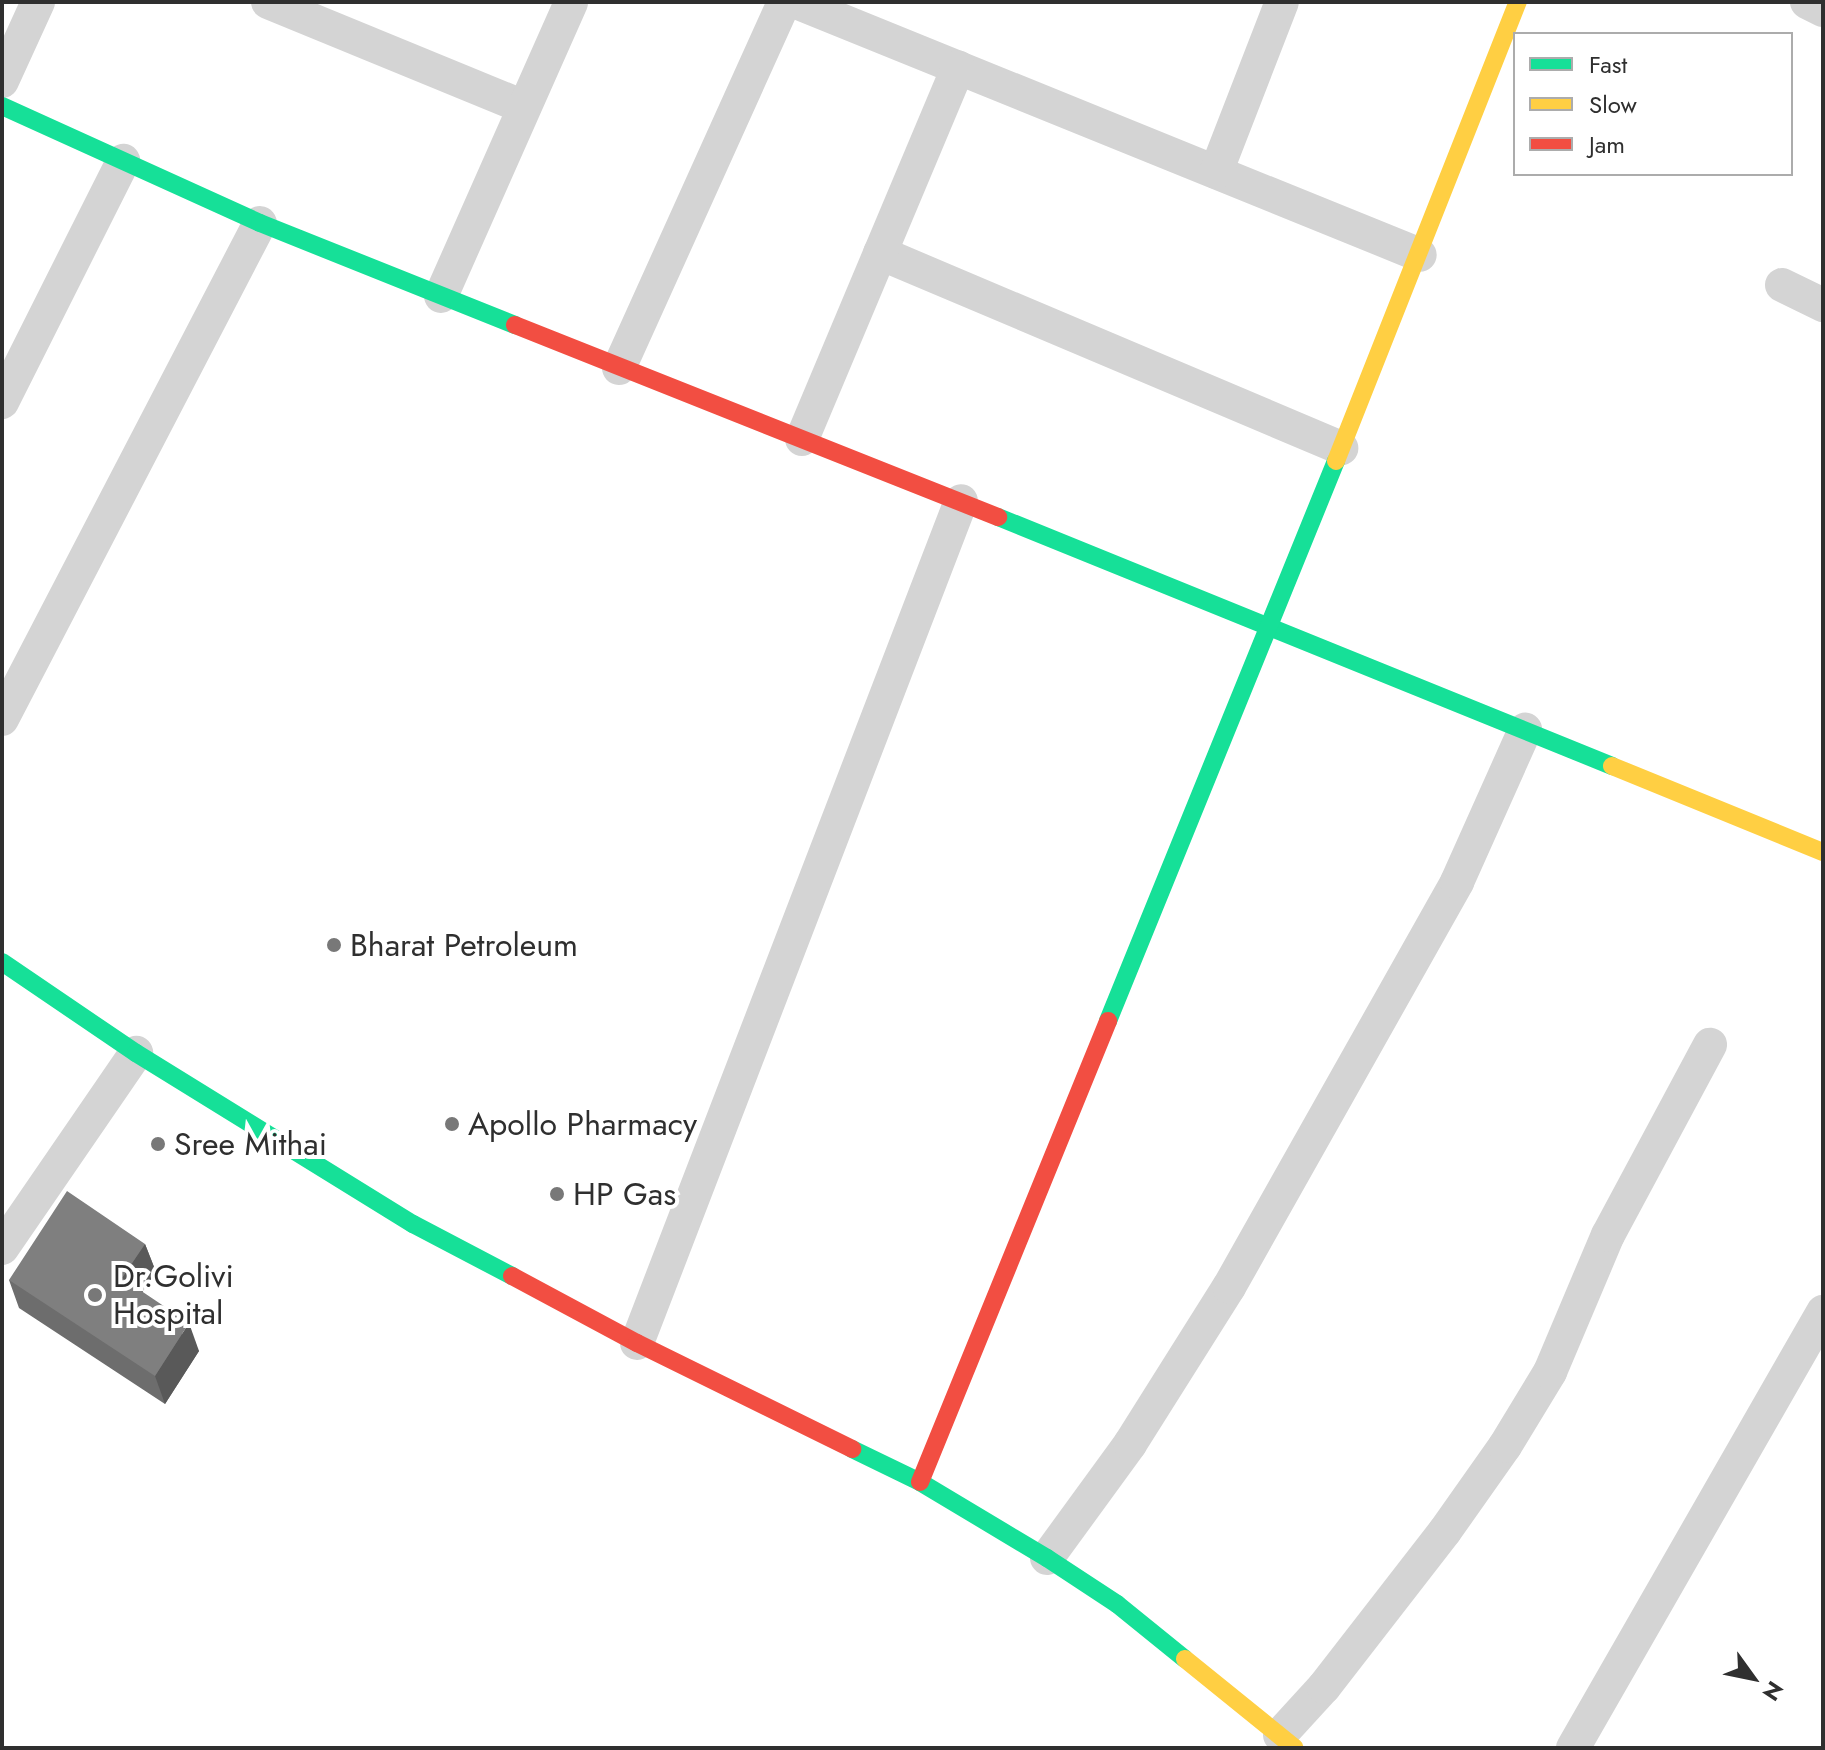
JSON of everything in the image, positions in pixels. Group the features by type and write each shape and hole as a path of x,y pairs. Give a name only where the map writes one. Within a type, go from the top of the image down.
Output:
{"street":[{"path":"2,81 38,2"},
{"path":"268,2 524,107"},
{"path":"441,296 571,2"},
{"path":"619,368 784,2"},
{"path":"796,2 1420,255"},
{"path":"1216,172 1282,2"},
{"path":"920,1482 1420,255 1518,2"},
{"path":"1807,2 1823,10"},
{"path":"802,439 958,67"},
{"path":"2,106 260,223 619,368 961,501 1823,852"},
{"path":"2,402 123,161"},
{"path":"2,719 260,223"},
{"path":"880,253 1341,448"},
{"path":"1782,285 1823,305"},
{"path":"637,1343 961,501"},
{"path":"1047,1558 1130,1444 1229,1287 1457,882 1525,730"},
{"path":"2,962 136,1053 413,1224 637,1343 920,1482 1047,1558 1117,1604 1288,1742 1324,1687 1445,1531 1505,1446 1550,1372 1608,1235 1710,1045"},
{"path":"2,1248 136,1053"},
{"path":"1573,1748 1823,1312"}],"building":[{"path":"67,1191 145,1244 122,1278 189,1323 155,1376 9,1280"}],"traffic: fast":[{"path":"2,106 260,223 515,325"},
{"path":"1108,1021 1336,461"},
{"path":"998,517 1612,766"},
{"path":"2,962 136,1053 413,1224 512,1276"},
{"path":"852,1449 920,1482 1047,1558 1117,1604 1185,1659"}],"traffic: slow":[{"path":"1336,461 1518,2"},
{"path":"1612,766 1823,852"},
{"path":"1185,1659 1295,1748"}],"traffic: jam":[{"path":"515,325 998,517"},
{"path":"920,1482 1108,1021"},
{"path":"512,1276 637,1343 852,1449"}],"place":[{"name":"Bharat Petroleum","path":"334,945"},
{"name":"Apollo Pharmacy","path":"452,1124"},
{"name":"Sree Mithai","path":"158,1144"},
{"name":"HP Gas","path":"557,1194"},
{"name":"Dr.Golivi Hospital","path":"95,1295"}]}
